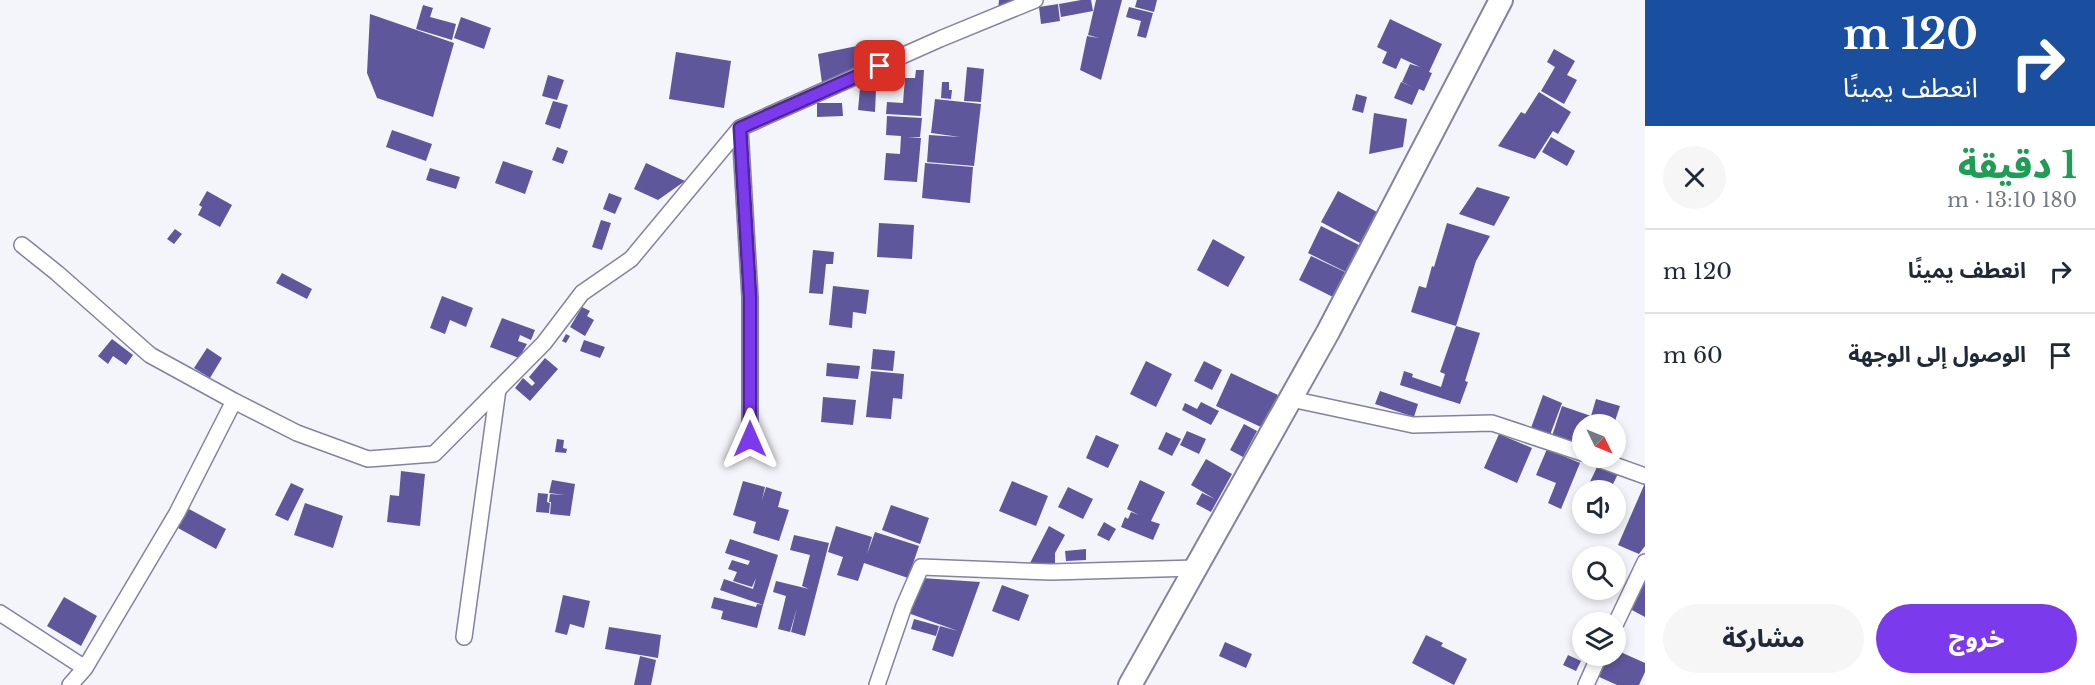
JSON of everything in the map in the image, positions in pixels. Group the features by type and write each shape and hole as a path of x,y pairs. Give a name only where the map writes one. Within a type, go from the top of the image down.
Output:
{"street":[{"path":"22,245 150,355 297,433 368,459 434,454 544,343 582,293 631,259 740,128 940,39 1035,0"},
{"path":"1130,685 1328,332 1501,0"},
{"path":"740,128 750,297 750,439"},
{"path":"464,637 498,389"},
{"path":"1291,399 1413,425 1492,423 1572,450"},
{"path":"70,685 85,668 177,513 234,400"},
{"path":"1623,468 1645,476"},
{"path":"1621,612 1645,562"},
{"path":"877,685 904,606 921,567 1051,572 1196,568"},
{"path":"0,613 85,668"},
{"path":"1586,685 1595,666"}],"building":[{"path":"999,0 1024,0 998,11"},
{"path":"1091,0 1093,11 1061,17 1059,4"},
{"path":"1096,0 1122,0 1101,80 1080,70 1087,36 1099,38 1088,35"},
{"path":"1137,0 1157,0 1154,12 1135,7"},
{"path":"1058,4 1060,21 1041,24 1039,7"},
{"path":"423,5 433,8 430,17 456,24 452,40 416,29"},
{"path":"1129,7 1153,13 1146,38 1137,36 1141,21 1126,17"},
{"path":"370,14 454,43 433,117 377,98 367,73"},
{"path":"461,17 491,28 484,49 454,38"},
{"path":"1390,19 1442,44 1429,72 1432,73 1424,91 1419,89 1412,105 1394,98 1401,82 1413,87 1402,82 1410,64 1420,67 1401,58 1396,69 1382,63 1387,52 1377,47"},
{"path":"857,46 858,70 822,83 818,54"},
{"path":"1554,49 1575,61 1567,75 1577,80 1564,104 1541,91 1555,67 1547,62"},
{"path":"676,52 731,61 724,108 669,99"},
{"path":"967,67 984,69 981,102 964,101"},
{"path":"916,70 924,70 921,116 886,114 887,102 903,103 905,78 915,78"},
{"path":"548,75 564,80 557,100 542,96"},
{"path":"942,82 949,82 949,90 952,90 951,99 941,98"},
{"path":"860,88 876,89 875,112 858,110"},
{"path":"1539,92 1571,112 1558,134 1553,131 1535,159 1498,146 1521,112 1525,114"},
{"path":"1356,94 1367,97 1363,113 1352,110"},
{"path":"935,99 981,104 974,166 927,162 929,135 960,137 931,133"},
{"path":"553,101 568,105 560,129 545,124"},
{"path":"817,103 842,103 843,116 817,117"},
{"path":"1374,113 1407,119 1403,147 1369,154"},
{"path":"887,116 922,118 920,137 908,137 921,138 917,182 884,180 886,153 900,154 901,136 886,135"},
{"path":"392,130 432,144 426,161 386,147"},
{"path":"1551,137 1575,151 1567,166 1542,152"},
{"path":"557,147 568,151 563,164 552,160"},
{"path":"503,161 533,171 525,194 495,183"},
{"path":"646,163 685,181 658,200 634,189"},
{"path":"925,163 973,167 970,203 922,198"},
{"path":"430,168 460,177 456,189 426,180"},
{"path":"1477,187 1510,197 1494,226 1459,214"},
{"path":"207,191 232,205 220,227 198,215 202,207 199,205"},
{"path":"1338,191 1377,212 1360,243 1321,222"},
{"path":"609,193 622,198 615,214 603,209"},
{"path":"601,220 611,223 602,250 592,247"},
{"path":"879,223 914,225 912,259 877,257"},
{"path":"1447,223 1490,236 1476,261 1456,326 1411,312 1419,286 1426,288"},
{"path":"1321,226 1359,245 1346,272 1308,253"},
{"path":"175,229 182,234 174,244 167,239"},
{"path":"1213,239 1245,257 1228,287 1197,270"},
{"path":"813,250 834,252 833,264 826,264 823,294 809,293"},
{"path":"1311,256 1345,272 1333,297 1299,280"},
{"path":"282,273 312,289 307,299 276,283"},
{"path":"833,286 869,290 866,314 853,312 852,328 829,325"},
{"path":"442,296 473,308 466,327 450,320 445,334 430,328"},
{"path":"582,307 590,311 587,316 594,320 585,336 570,327"},
{"path":"502,318 535,330 531,340 520,335 518,341 527,344 519,358 490,347"},
{"path":"1456,326 1480,333 1460,404 1400,385 1404,371 1413,374 1412,377 1441,387 1445,374 1440,372"},
{"path":"566,334 570,336 566,343 562,341"},
{"path":"112,339 133,355 126,365 113,356 108,364 98,356"},
{"path":"584,340 605,347 600,358 580,351"},
{"path":"207,348 222,358 210,378 194,368"},
{"path":"873,349 895,351 893,371 871,369"},
{"path":"545,358 558,369 530,401 515,388 523,378 532,386 535,383 529,377"},
{"path":"1146,361 1172,374 1156,407 1130,394"},
{"path":"1204,361 1222,370 1212,390 1194,381"},
{"path":"827,363 860,366 858,379 826,376"},
{"path":"871,371 904,374 902,399 893,398 891,419 866,417"},
{"path":"1231,373 1278,395 1263,428 1216,406"},
{"path":"1380,391 1418,404 1414,417 1375,404"},
{"path":"1543,395 1562,403 1550,435 1531,428"},
{"path":"823,397 856,400 853,425 821,422"},
{"path":"1596,399 1620,406 1617,414 1592,414"},
{"path":"1201,402 1219,411 1211,425 1182,410 1185,403 1197,409"},
{"path":"1562,406 1585,414 1572,414 1572,443 1552,436"},
{"path":"1244,424 1257,431 1243,457 1230,450"},
{"path":"1187,431 1206,439 1199,454 1180,445"},
{"path":"1166,432 1181,439 1172,456 1158,449"},
{"path":"1499,434 1532,448 1517,483 1484,468"},
{"path":"1096,435 1119,445 1108,468 1086,458"},
{"path":"557,439 564,440 563,448 567,449 566,453 555,452"},
{"path":"1547,449 1572,460 1572,468 1578,468 1561,509 1548,503 1556,483 1536,475"},
{"path":"1206,459 1232,474 1211,512 1196,504 1202,493 1215,499 1191,485"},
{"path":"1597,468 1610,468 1619,472 1615,480 1591,480"},
{"path":"401,471 425,474 420,526 387,522 390,495 399,496"},
{"path":"552,480 575,484 570,516 550,514 550,494 565,495 549,493"},
{"path":"1140,480 1165,492 1151,521 1160,524 1153,540 1121,527 1125,517 1128,519 1131,512 1139,515 1127,509"},
{"path":"743,481 765,487 762,500 766,487 782,492 778,507 789,510 779,541 753,533 756,522 733,515"},
{"path":"1012,481 1048,496 1036,526 999,511"},
{"path":"291,483 304,489 288,521 275,515"},
{"path":"1645,483 1645,546 1639,554 1626,548 1626,546 1618,545 1623,534 1626,534 1626,527"},
{"path":"1068,487 1093,499 1083,519 1058,507"},
{"path":"538,493 548,494 549,513 536,512"},
{"path":"305,503 343,516 333,548 294,535"},
{"path":"891,505 929,518 920,544 882,530"},
{"path":"189,509 226,529 216,549 178,528"},
{"path":"1104,522 1116,529 1109,541 1097,535"},
{"path":"836,526 872,537 867,554 875,532 919,546 908,578 864,563 858,581 837,575 843,557 828,552"},
{"path":"1049,526 1065,535 1055,553 1055,564 1029,565"},
{"path":"794,535 829,543 805,636 791,632 797,608 790,632 778,629 786,596 773,592 776,581 809,589 802,586 810,555 790,550"},
{"path":"730,539 778,555 763,605 720,590 724,579 753,589 756,578 752,587 733,581 737,572 728,569 732,560 770,572 748,565 750,561 725,553"},
{"path":"1086,549 1086,560 1066,561 1065,551"},
{"path":"922,578 980,582 953,657 932,650 940,626 958,631 908,613"},
{"path":"1645,579 1645,617 1630,609"},
{"path":"1002,585 1029,595 1019,621 992,611"},
{"path":"563,595 590,601 584,628 570,624 567,635 555,632"},
{"path":"64,597 97,616 81,646 47,626"},
{"path":"714,597 756,607 757,604 763,605 757,628 721,619 723,611 711,608"},
{"path":"914,619 939,626 936,636 911,629"},
{"path":"609,627 661,635 658,658 605,649"},
{"path":"1426,635 1443,643 1441,646 1467,659 1454,685 1412,663"},
{"path":"1225,642 1252,654 1246,668 1219,656"},
{"path":"1626,654 1645,663 1645,672 1639,685 1617,685 1597,676 1602,666 1626,666"},
{"path":"1568,655 1572,657 1572,666 1578,666 1576,671 1563,665"},
{"path":"640,656 656,660 651,685 634,685"}],"route":[{"path":"750,439 750,297 740,128 880,66"}]}
